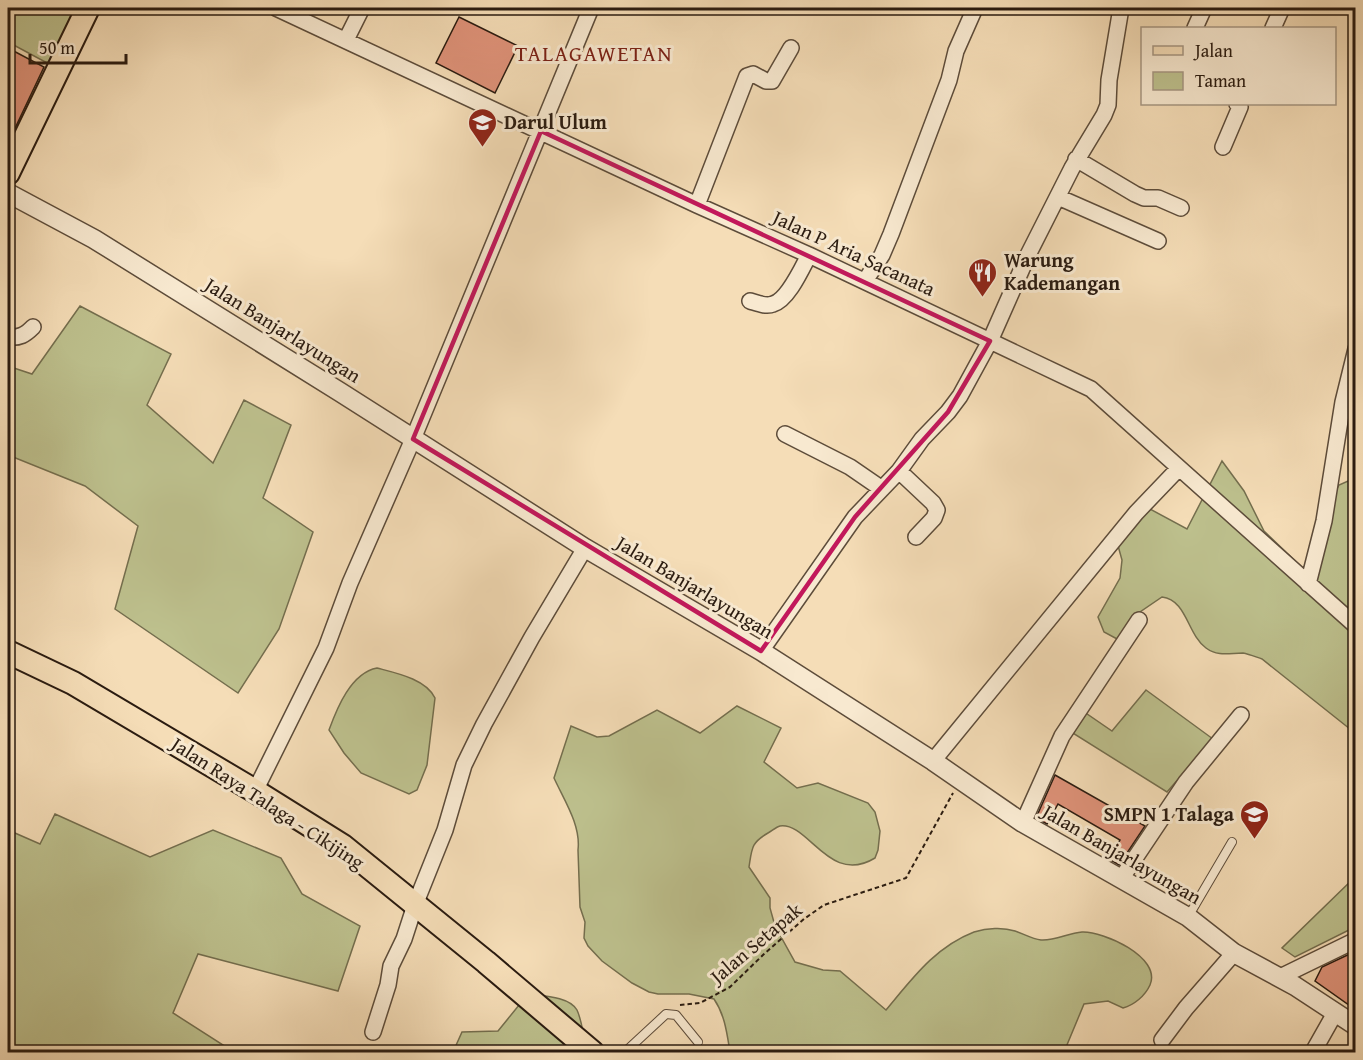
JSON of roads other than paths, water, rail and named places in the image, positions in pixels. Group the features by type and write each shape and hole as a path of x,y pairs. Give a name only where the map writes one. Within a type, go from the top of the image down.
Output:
{"main road":[{"path":"8,173 81,10"},
{"name":"Jalan Raya Talaga - Cikijing","path":"8,652 73,683 343,846 592,1053"}],"street":[{"name":"Jalan P Aria Sacanata","path":"276,8 697,206 865,281 1091,389 1356,626"},
{"path":"346,40 362,8"},
{"path":"255,791 326,648 350,583 413,439 591,8"},
{"path":"865,281 882,255 891,234 949,80 956,51 975,8"},
{"path":"761,651 855,517 899,471 922,439 960,396 990,341 1028,255 1076,159 1104,115 1108,105 1109,80 1121,8"},
{"path":"1196,27 1204,8"},
{"path":"1273,27 1282,8"},
{"path":"697,206 747,76 753,74 766,81 772,81 791,48"},
{"path":"1223,147 1239,105"},
{"path":"1076,159 1135,195 1144,198 1158,198 1181,208"},
{"name":"Jalan Banjarlayungan","path":"8,193 94,239 585,548 761,651 933,761 1023,823 1188,917 1234,953 1280,977 1356,1026"},
{"path":"1058,198 1158,242"},
{"path":"750,300 765,305 775,304 788,291 809,255"},
{"path":"8,338 25,335 33,327"},
{"path":"1308,584 1324,520 1343,402 1356,349"},
{"path":"786,434 833,458 882,489"},
{"path":"933,761 1136,513 1179,468"},
{"path":"899,471 933,502 937,510 934,518 916,537"},
{"path":"373,1032 388,985 391,966 404,939 445,830 464,765 483,724 585,548"},
{"path":"1023,823 1062,736 1139,620"},
{"path":"1121,879 1186,782 1241,715"},
{"path":"1280,977 1356,940"},
{"path":"1162,1040 1186,1008 1234,953"},
{"path":"1313,1053 1335,1013"}],"lane":[{"path":"1188,917 1232,842"},
{"path":"625,1053 666,1014 676,1015 698,1042"}],"place":[{"name":"Darul Ulum","path":"483,148"},
{"name":"Warung Kademangan","path":"983,298"},
{"name":"SMPN 1 Talaga","path":"1255,840"}],"district":[{"name":"TALAGAWETAN","path":"594,53"}]}
